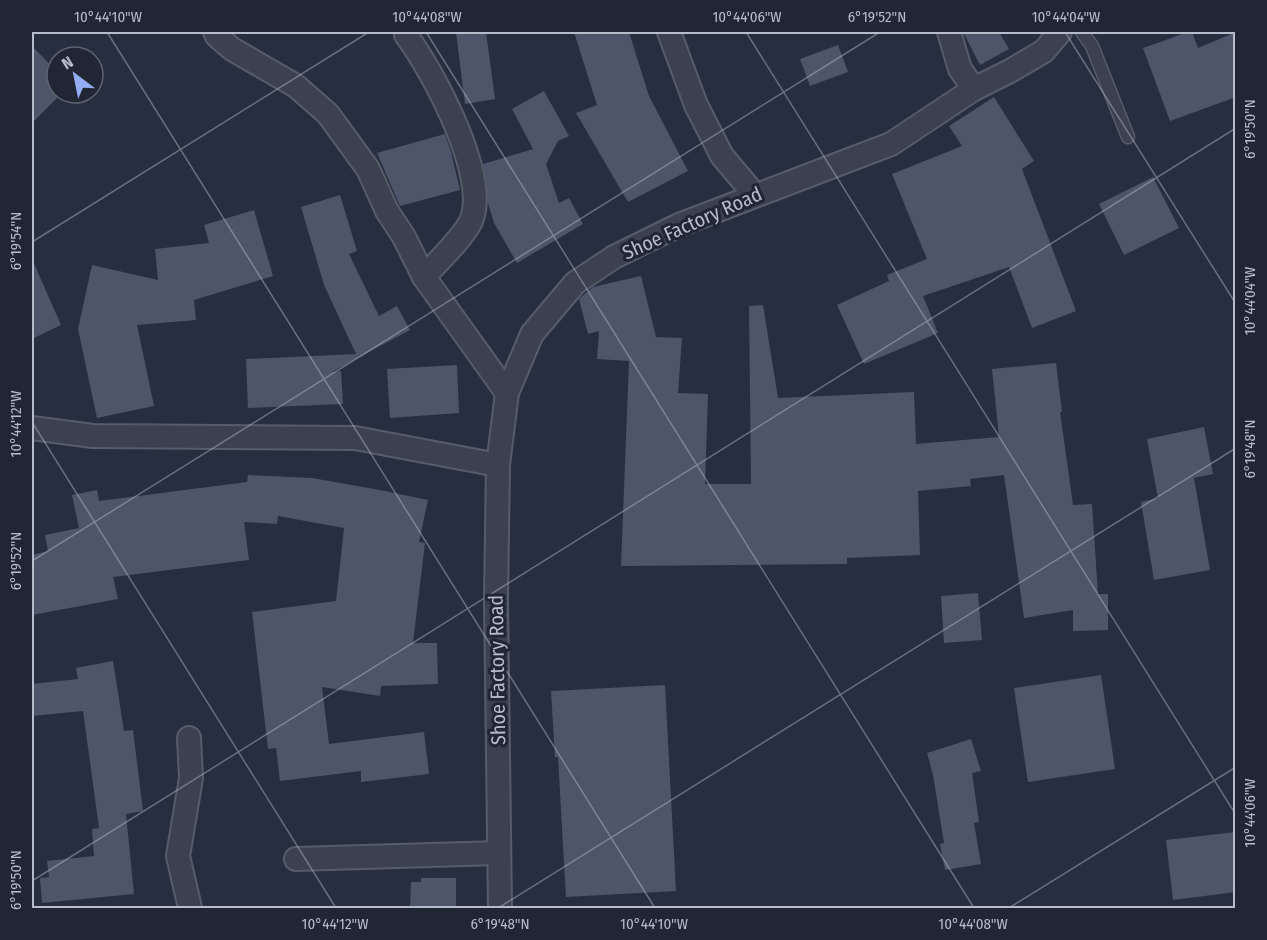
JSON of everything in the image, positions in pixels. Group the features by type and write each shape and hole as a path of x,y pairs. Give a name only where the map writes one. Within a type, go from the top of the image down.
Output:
{"street":[{"path":"215,32 232,49 296,86 328,114 368,169 387,211 404,237 424,277 507,393"},
{"path":"669,32 696,105 722,156 755,195"},
{"path":"949,32 960,69 974,89"},
{"name":"Shoe Factory Road","path":"500,909 496,599 498,465 507,393 532,334 575,283 614,257 679,225 891,144 974,89 1044,51 1060,32"},
{"path":"406,35 433,77 459,133 475,192 471,220 458,239 424,277"},
{"path":"32,428 93,436 355,438 498,465"},
{"path":"189,738 192,778 178,856 190,909"},
{"path":"296,859 499,853"}],"lane":[{"path":"1082,32 1092,46 1128,136"}],"building":[{"path":"456,32 486,32 495,99 465,104"},
{"path":"574,32 629,32 649,96 688,171 628,202 576,113 597,105"},
{"path":"963,32 999,32 1009,49 980,65"},
{"path":"1192,32 1198,48 1236,32 1236,97 1170,121 1143,48"},
{"path":"838,45 848,72 810,86 800,59"},
{"path":"32,46 45,60 45,105 50,105 32,123"},
{"path":"544,91 569,136 558,141 546,164 559,203 569,198 583,224 517,263 494,223 488,203 483,164 533,149 512,109"},
{"path":"994,97 1034,161 1022,169 1076,311 1032,328 1009,267 923,296 938,333 864,364 837,305 889,281 887,275 927,259 892,174 962,146 949,126"},
{"path":"445,134 460,190 400,206 377,153"},
{"path":"1153,177 1179,228 1124,255 1099,204"},
{"path":"340,195 357,251 349,254 379,316 397,306 410,330 332,372 341,371 343,404 248,408 246,359 356,354 324,285 301,207"},
{"path":"254,210 273,276 194,300 196,320 137,325 154,406 97,418 78,329 92,265 158,280 155,249 209,243 204,225"},
{"path":"32,259 61,325 32,339"},
{"path":"641,276 656,337 682,338 678,393 708,394 705,484 751,484 749,306 763,305 778,398 914,392 916,444 999,437 992,369 1056,363 1062,412 1060,412 1073,505 1092,504 1098,594 1108,594 1108,630 1073,631 1073,610 1024,618 1004,475 970,479 971,486 918,491 920,555 847,558 847,564 621,566 629,361 597,359 599,331 588,334 579,299 593,287"},
{"path":"457,365 459,413 390,418 387,369"},
{"path":"1204,427 1213,474 1194,478 1210,570 1154,580 1141,502 1158,498 1147,439"},
{"path":"248,475 312,478 428,500 419,542 425,543 413,643 437,643 438,684 381,686 380,696 322,687 329,744 424,732 429,774 361,782 361,771 280,781 276,748 268,749 252,612 336,601 344,528 278,516 277,524 244,522 249,560 113,577 118,599 32,615 32,555 48,551 45,535 79,528 72,495 97,490 99,501 247,482"},
{"path":"978,593 982,640 944,643 941,596"},
{"path":"113,661 124,731 133,730 143,811 126,814 134,894 42,903 40,878 49,877 47,861 94,856 92,829 99,828 83,711 32,716 32,684 78,679 76,668"},
{"path":"1101,675 1115,769 1028,782 1014,688"},
{"path":"665,685 676,891 566,897 558,757 555,757 551,691"},
{"path":"971,739 981,771 972,773 979,822 974,823 981,864 945,870 940,844 944,843 933,775 927,753"},
{"path":"1236,832 1236,892 1173,900 1166,840"},
{"path":"421,878 456,878 456,909 410,909 411,882 421,882"}]}
